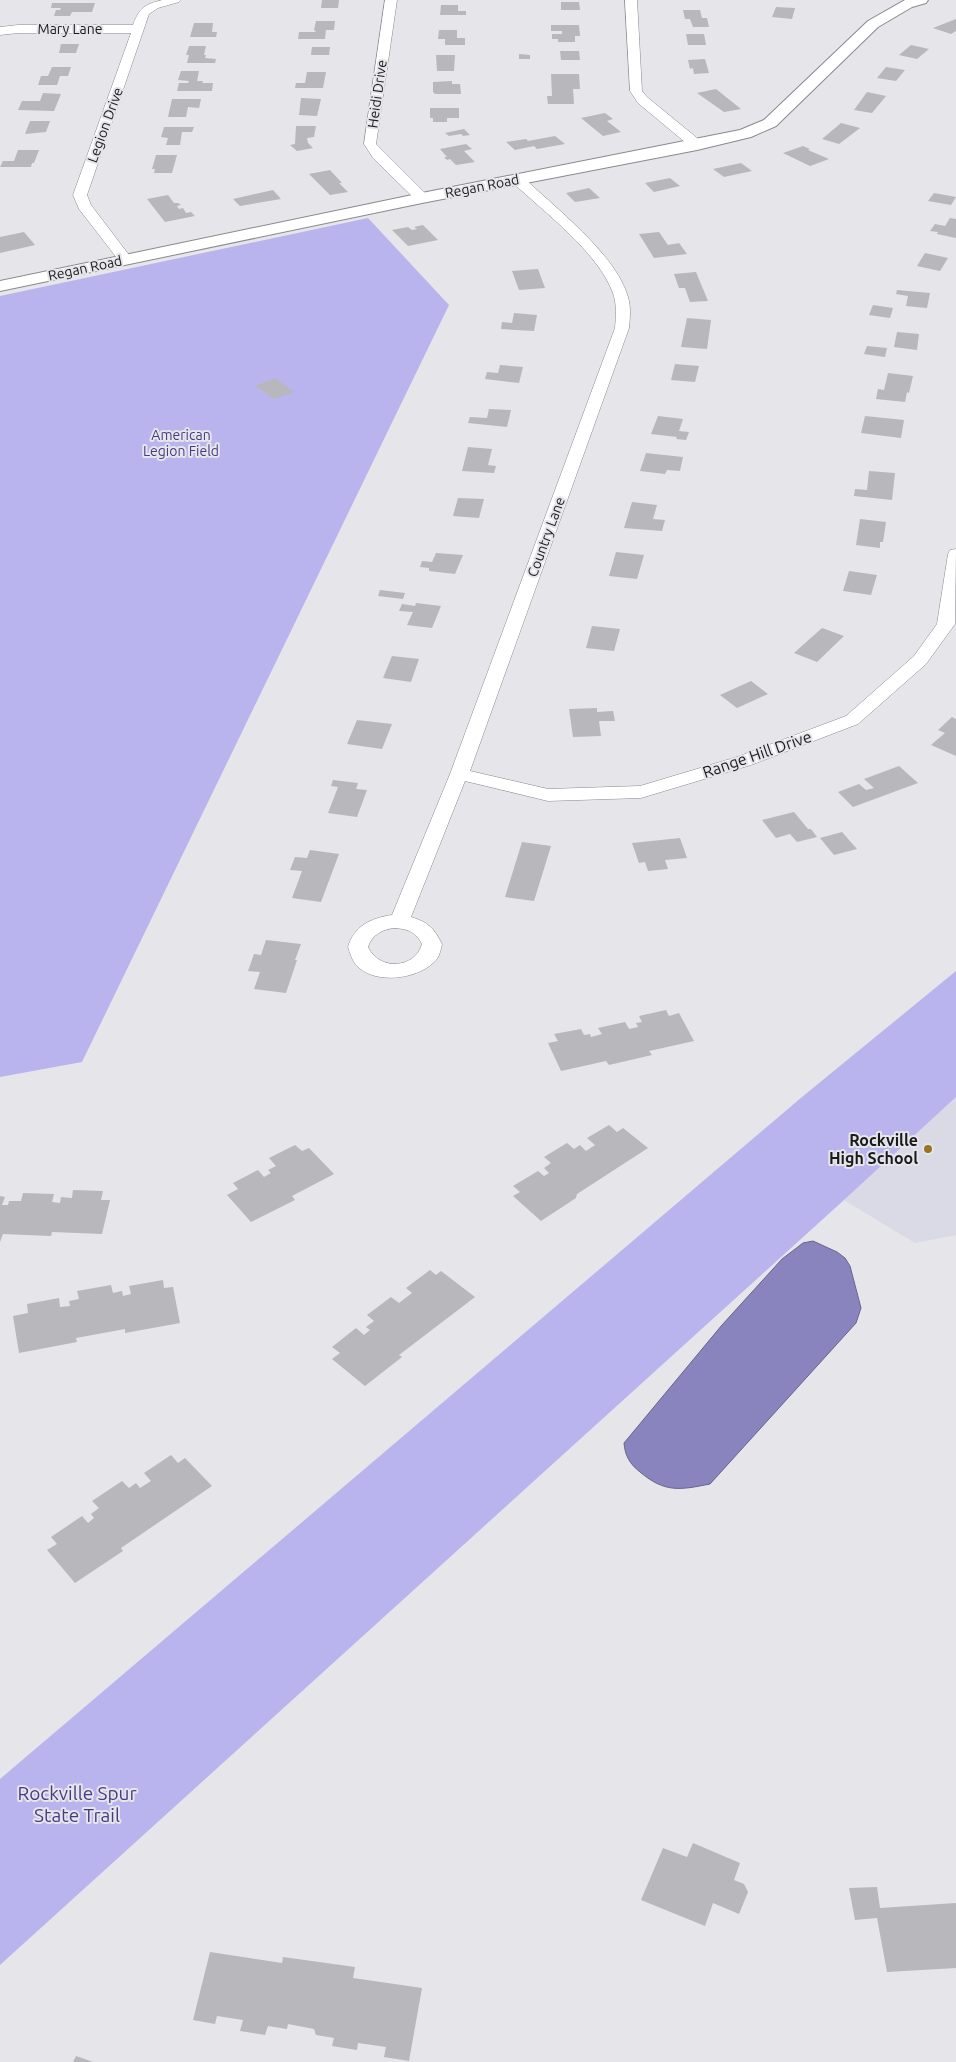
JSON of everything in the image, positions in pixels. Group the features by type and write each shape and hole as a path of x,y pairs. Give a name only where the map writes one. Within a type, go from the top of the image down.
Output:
{"street":[{"name":"Legion Drive","path":"125,259 84,206 80,195 144,12 154,6 175,0"},
{"name":"Heidi Drive","path":"391,0 370,144 378,155 422,198"},
{"path":"631,0 636,91 642,100 698,145"},
{"name":"Regan Road","path":"0,286 422,198 698,145 745,134 770,123 873,24 892,12 921,0"},
{"name":"Mary Lane","path":"0,31 18,29 139,29"},
{"name":"Country Lane","path":"399,922 459,774 622,328 624,310 620,292 610,275 588,247 517,180"},
{"name":"Range Hill Drive","path":"459,774 548,795 641,792 744,761 852,720 920,660 946,624 956,554"}],"shaded area":[{"name":"Rockville High School","path":"956,1097 956,1235 915,1243 844,1200"},
{"path":"813,1241 837,1252 845,1258 850,1266 861,1308 856,1323 710,1484 690,1488 673,1488 657,1484 649,1479 631,1463 624,1443 722,1325 782,1259 803,1243"}],"green space":[{"name":"American Legion Field","path":"368,218 449,305 82,1062 0,1077 0,296"},
{"name":"Rockville Spur State Trail","path":"956,971 956,1097 0,1965 0,1779 802,1097"}],"building":[{"path":"322,0 339,0 338,8 321,8"},
{"path":"561,2 579,2 580,10 561,10"},
{"path":"52,3 95,3 92,12 72,12 70,16 54,16 56,10 61,8 51,8"},
{"path":"441,5 458,5 458,11 466,11 466,15 440,15"},
{"path":"776,7 795,8 792,19 772,17"},
{"path":"683,10 700,10 702,18 707,18 709,27 693,27 690,19 685,19"},
{"path":"956,19 956,31 951,34 933,28"},
{"path":"316,21 335,21 334,30 326,30 325,39 298,39 299,32 316,32 314,30"},
{"path":"194,23 213,23 212,32 217,32 216,37 190,37"},
{"path":"551,25 579,25 580,36 575,36 575,42 558,42 558,39 552,39 552,34 562,34 562,31 551,31"},
{"path":"439,30 457,30 457,38 465,38 465,45 445,45 445,39 438,39"},
{"path":"686,34 704,34 706,45 688,45"},
{"path":"61,44 79,44 76,53 59,53"},
{"path":"911,45 929,49 917,59 899,55"},
{"path":"189,46 206,46 205,58 216,59 215,63 187,63 189,55 186,55"},
{"path":"312,47 330,47 329,55 311,55"},
{"path":"560,51 579,51 580,60 561,60"},
{"path":"519,54 530,55 530,59 519,59"},
{"path":"436,55 455,55 454,71 437,71"},
{"path":"705,59 709,73 694,74 693,68 690,69 688,60"},
{"path":"52,67 71,67 68,76 60,76 57,85 38,85 41,76 48,76"},
{"path":"886,67 905,70 896,81 877,78"},
{"path":"181,71 199,71 197,81 213,83 212,91 177,91 179,83 188,83 189,81 178,80"},
{"path":"307,72 326,72 323,88 295,88 296,83 305,83"},
{"path":"551,74 579,74 580,89 573,89 574,104 548,104 547,96 552,96"},
{"path":"452,81 452,84 460,84 461,94 435,94 433,92 433,82"},
{"path":"716,89 741,109 724,112 697,93"},
{"path":"867,92 886,96 872,113 854,110"},
{"path":"43,93 61,94 54,111 18,110 22,101 40,101"},
{"path":"301,98 321,99 317,116 299,115"},
{"path":"172,99 201,99 199,108 188,107 186,117 168,117"},
{"path":"430,108 459,108 459,118 447,118 447,122 433,122 433,118 430,118"},
{"path":"605,113 613,119 607,121 621,132 603,136 581,118"},
{"path":"30,121 50,121 46,132 25,134"},
{"path":"841,123 860,128 839,144 822,139"},
{"path":"296,126 316,126 314,137 307,138 308,143 313,148 297,151 290,145 295,144"},
{"path":"164,127 194,127 192,132 182,132 180,145 166,145 168,138 161,137"},
{"path":"464,129 470,135 449,136 445,133"},
{"path":"555,136 565,144 537,149 534,146 515,150 506,142 526,139 528,141"},
{"path":"466,144 472,149 464,151 475,162 456,165 450,159 447,160 444,157 447,157 440,149"},
{"path":"803,146 829,159 810,166 783,153"},
{"path":"18,150 39,150 31,167 0,167 3,161 14,161"},
{"path":"156,155 177,155 172,173 154,173 155,169 152,169"},
{"path":"741,163 752,171 724,177 713,169"},
{"path":"330,170 348,192 330,195 309,174"},
{"path":"670,178 680,186 654,192 645,183"},
{"path":"589,188 600,198 575,202 566,193"},
{"path":"273,190 281,199 240,206 233,199"},
{"path":"934,193 956,197 951,205 928,201"},
{"path":"168,195 174,203 181,205 177,206 179,209 183,208 186,213 191,212 195,216 165,222 147,199"},
{"path":"950,218 956,219 956,238 930,231 935,224 945,226"},
{"path":"423,225 438,240 408,246 392,230 408,227 412,230 417,229 414,227"},
{"path":"24,232 35,245 0,253 0,237"},
{"path":"659,232 668,245 679,243 687,254 654,258 639,234"},
{"path":"925,253 948,258 940,271 917,266"},
{"path":"538,269 545,288 519,290 512,271"},
{"path":"696,272 708,301 690,302 685,288 679,288 674,274"},
{"path":"897,290 930,293 927,308 906,306 908,296 896,294"},
{"path":"873,305 893,308 890,318 869,315"},
{"path":"514,313 537,315 534,331 501,329 502,322 512,323"},
{"path":"687,318 711,320 707,349 681,347"},
{"path":"897,332 919,334 917,350 894,347"},
{"path":"867,346 887,348 885,357 864,354"},
{"path":"675,364 699,366 695,382 671,380"},
{"path":"500,365 523,367 519,383 485,379 487,372 498,373"},
{"path":"888,373 913,376 905,402 876,399 878,389 884,390"},
{"path":"275,378 294,392 274,399 255,386"},
{"path":"489,409 511,410 507,427 468,423 470,417 487,418"},
{"path":"658,416 683,419 679,431 689,432 686,440 651,434"},
{"path":"865,416 904,420 901,438 861,433"},
{"path":"468,447 492,449 488,465 496,466 494,473 462,471"},
{"path":"646,453 683,457 680,471 667,470 665,474 640,471"},
{"path":"869,471 895,473 892,500 854,496 855,489 867,490"},
{"path":"458,498 484,499 479,518 453,516"},
{"path":"632,502 657,505 653,519 665,520 662,531 624,528"},
{"path":"860,519 886,522 883,542 880,542 880,548 856,545"},
{"path":"616,552 644,555 637,579 609,576"},
{"path":"436,553 463,555 455,574 429,571 429,568 420,567 422,561 432,562"},
{"path":"849,571 877,575 871,595 843,591"},
{"path":"380,590 405,593 403,599 378,596"},
{"path":"416,603 441,606 432,628 407,625 413,612 399,611 402,604 415,606"},
{"path":"592,626 620,629 614,651 586,648"},
{"path":"822,628 844,636 817,662 794,653"},
{"path":"392,656 419,659 411,682 383,678"},
{"path":"751,681 768,694 737,708 720,695"},
{"path":"597,708 597,712 613,711 615,721 599,721 601,736 573,737 569,709"},
{"path":"952,717 956,719 956,756 931,745 945,733 938,730"},
{"path":"357,720 392,724 382,749 347,744"},
{"path":"899,766 918,783 853,807 838,792 859,784 866,790 874,788 864,779"},
{"path":"333,780 358,783 356,789 367,790 357,817 328,813 338,787 331,786"},
{"path":"794,812 817,837 797,842 790,834 776,838 762,820"},
{"path":"842,832 857,849 834,855 820,838"},
{"path":"680,838 687,858 665,860 668,869 648,871 645,862 639,863 632,843"},
{"path":"522,842 551,846 534,901 505,897"},
{"path":"310,850 339,854 321,902 292,898 302,871 290,870 295,857 307,858"},
{"path":"266,940 301,944 286,993 254,989 260,972 248,971 254,954 261,955"},
{"path":"666,1010 669,1016 679,1013 694,1041 649,1051 652,1055 609,1065 606,1061 561,1071 548,1043 558,1041 554,1034 581,1029 584,1035 590,1034 591,1037 602,1034 598,1028 625,1022 629,1029 638,1027 636,1023 642,1022 639,1016"},
{"path":"609,1125 617,1132 623,1128 648,1148 577,1194 576,1198 541,1221 513,1196 520,1192 513,1186 538,1171 544,1176 549,1173 544,1168 551,1163 544,1157 567,1143 574,1149 580,1145 586,1151 595,1145 587,1138"},
{"path":"295,1145 302,1151 309,1148 334,1174 292,1196 295,1200 251,1222 227,1195 238,1189 233,1183 258,1170 264,1177 271,1173 268,1170 276,1166 269,1158"},
{"path":"73,1190 103,1191 101,1200 110,1200 102,1234 52,1232 51,1236 3,1234 0,1242 0,1196 5,1197 2,1205 8,1205 9,1201 21,1201 23,1193 54,1194 52,1202 60,1203 61,1197 72,1198"},
{"path":"430,1270 436,1275 441,1271 475,1297 399,1355 402,1357 365,1386 332,1359 340,1353 332,1347 356,1328 364,1335 370,1330 366,1327 374,1321 367,1315 391,1297 399,1303 412,1293 406,1288"},
{"path":"163,1280 164,1288 173,1287 180,1323 125,1333 125,1329 76,1338 77,1342 19,1353 13,1316 28,1313 27,1304 59,1298 60,1307 70,1306 69,1301 79,1299 77,1291 111,1285 113,1293 122,1291 123,1296 131,1294 129,1286"},
{"path":"171,1455 178,1463 185,1458 212,1486 121,1548 123,1551 75,1583 47,1550 57,1544 51,1537 82,1516 88,1523 94,1518 91,1514 99,1508 92,1501 122,1481 129,1488 136,1483 140,1488 151,1481 144,1473"},
{"path":"693,1843 740,1863 734,1880 744,1884 748,1892 739,1914 713,1903 705,1926 641,1900 663,1848 687,1857"},
{"path":"877,1887 880,1908 956,1903 956,1968 887,1972 877,1918 855,1920 849,1888"},
{"path":"210,1952 282,1963 283,1957 355,1967 353,1978 422,1988 409,2061 384,2057 386,2047 358,2043 357,2050 332,2046 334,2038 316,2035 314,2029 288,2024 287,2029 268,2026 265,2035 240,2031 243,2020 217,2016 215,2024 193,2020"},
{"path":"76,2056 93,2062 73,2062"}],"place":[{"name":"Rockville High School","path":"928,1149"}]}
